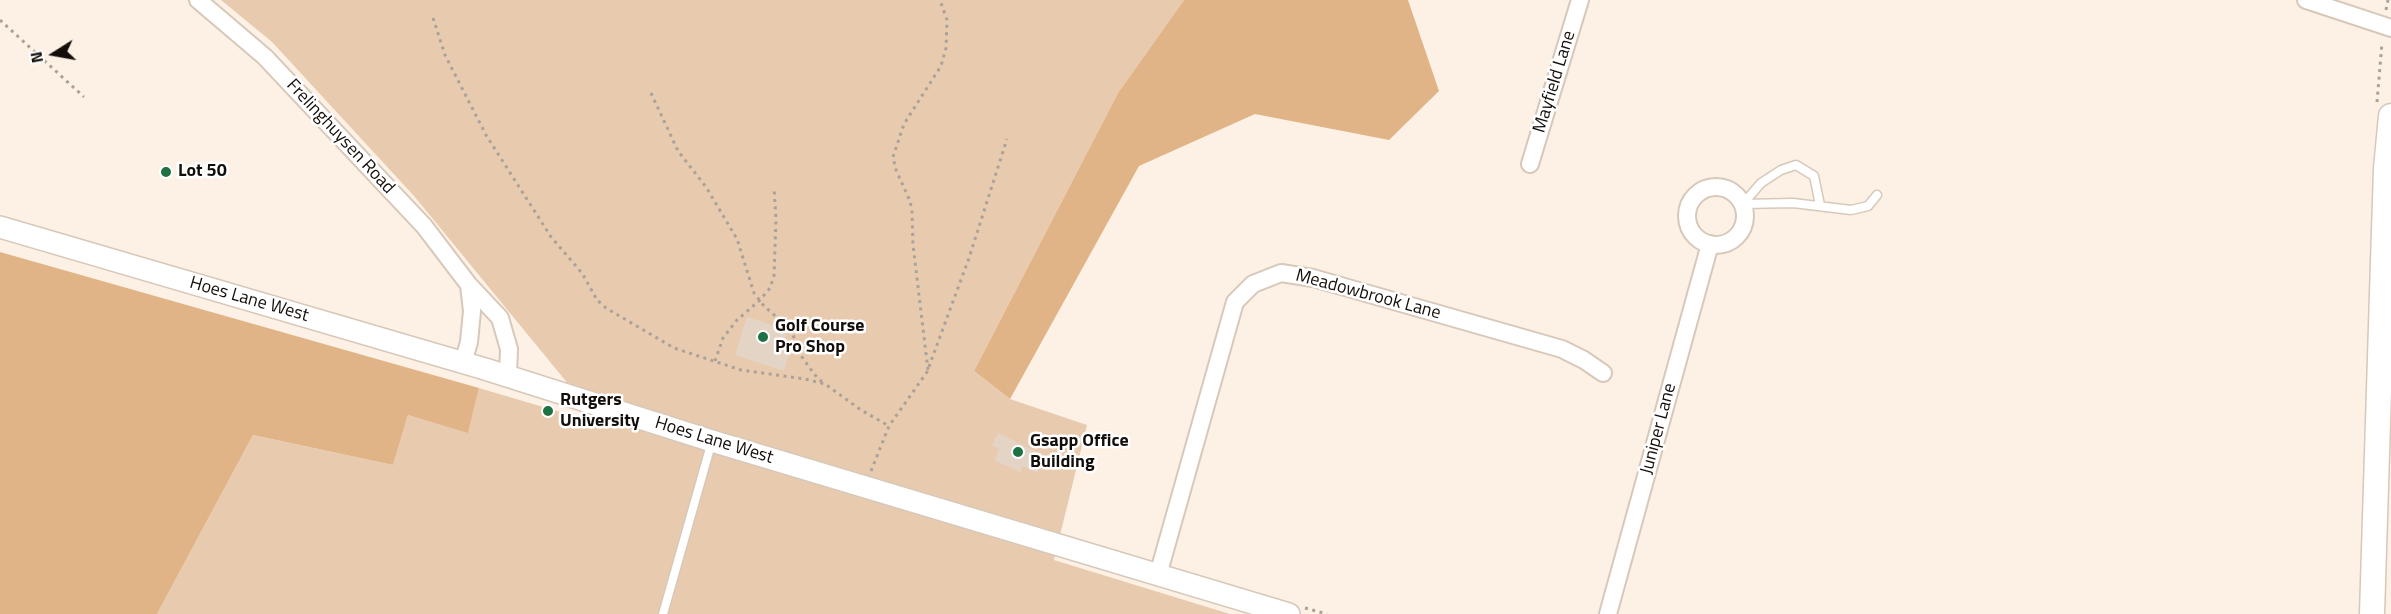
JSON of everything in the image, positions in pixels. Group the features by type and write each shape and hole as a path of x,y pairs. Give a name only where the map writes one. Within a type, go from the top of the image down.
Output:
{"main road":[{"path":"2372,614 2386,169 2391,116"}],"street":[{"name":"Frelinghuysen Road","path":"198,0 265,57 424,226 469,285 500,318 509,349 508,376"},
{"name":"Mayfield Lane","path":"1530,164 1580,0"},
{"path":"2306,0 2391,28"},
{"path":"1711,186 1723,187 1734,192 1743,204 1746,219 1742,231 1734,240 1725,244 1704,242 1694,235 1689,227 1687,215 1693,198 1699,191 1711,186"},
{"name":"Hoes Lane West","path":"0,227 508,376 712,441 1289,614"},
{"name":"Juniper Lane","path":"1608,614 1710,244"},
{"name":"Meadowbrook Lane","path":"1158,575 1235,302 1253,284 1281,273 1313,278 1562,350 1584,360 1603,373"},
{"path":"463,363 469,342 472,311 469,285"}],"lane":[{"path":"1743,204 1761,183 1781,170 1796,165 1814,176 1820,205"},
{"path":"1743,204 1764,202 1820,205 1851,210 1868,206 1877,195"},
{"path":"663,614 712,441"}],"path":[{"path":"928,370 913,245 912,211 893,157 904,124 941,66 946,48 946,20 940,0"},
{"path":"433,18 445,55 486,135 551,237 582,273 597,300 660,341 741,370 825,384"},
{"path":"0,20 84,97"},
{"path":"651,93 678,151 721,210 737,239 754,293 759,301 790,330 802,357 814,374 825,384 889,426"},
{"path":"865,487 889,426 928,370 969,258 1007,139"},
{"path":"715,361 723,338 736,320 759,301 770,288 774,276 776,219 774,187"}],"shaded area":[{"name":"Rutgers University","path":"221,0 1184,0 1118,93 974,371 1010,399 1087,425 1054,560 1230,614 157,614 253,435 393,465 408,415 468,432 479,388 601,424 414,196 272,42"},
{"path":"1184,0 1408,0 1439,91 1389,140 1255,114 1139,166 1010,399 974,371 1118,93"},
{"path":"0,252 479,388 468,433 408,415 393,465 253,435 157,614 0,614"}],"building":[{"name":"Golf Course Pro Shop","path":"747,317 788,330 783,345 791,347 784,371 735,355"},
{"name":"Gsapp Office Building","path":"998,433 1045,456 1037,473 1023,466 1020,472 994,460 1000,449 992,446"}],"place":[{"name":"Lot 50","path":"166,172"},
{"name":"Golf Course Pro Shop","path":"763,337"},
{"name":"Rutgers University","path":"548,411"},
{"name":"Gsapp Office Building","path":"1018,452"}]}
